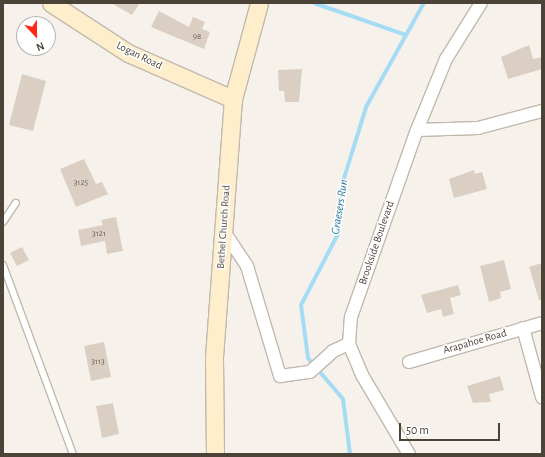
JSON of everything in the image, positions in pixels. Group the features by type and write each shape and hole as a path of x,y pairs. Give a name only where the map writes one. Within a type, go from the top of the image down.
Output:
{"street":[{"name":"Logan Road","path":"51,3 128,53 233,99"},
{"name":"Bethel Church Road","path":"215,454 214,357 233,99 259,3"},
{"name":"Brookside Boulevard","path":"349,344 351,317 417,130 446,59 481,3"},
{"path":"417,130 478,128 542,111"},
{"path":"223,230 247,266 280,376 310,372 323,361 349,344 362,375 409,454"},
{"name":"Arapahoe Road","path":"409,362 542,323"},
{"path":"523,328 542,397"}],"lane":[{"path":"3,222 16,203"},
{"path":"3,265 73,454"}],"building":[{"path":"111,3 140,3 132,15"},
{"path":"159,11 189,27 193,17 205,22 202,29 210,32 204,49 151,27"},
{"path":"529,45 533,59 542,57 542,69 508,79 501,57"},
{"path":"302,69 299,102 285,102 284,91 279,91 278,70"},
{"path":"22,74 46,81 33,131 9,125"},
{"path":"84,159 96,184 102,182 108,194 76,207 60,169"},
{"path":"474,170 475,174 482,172 487,189 454,198 449,179"},
{"path":"116,217 123,251 107,254 105,241 81,246 78,230 103,225 101,220"},
{"path":"22,247 29,260 17,266 10,253"},
{"path":"504,260 511,289 500,292 501,298 489,302 480,266"},
{"path":"542,263 542,300 539,300 529,267"},
{"path":"458,285 461,295 450,298 454,314 443,317 441,309 427,313 421,295"},
{"path":"104,342 111,377 91,381 84,346"},
{"path":"500,376 504,390 489,394 491,402 473,403 467,386"},
{"path":"113,403 119,434 102,438 96,406"}],"waterway":[{"path":"314,3 406,35"},
{"name":"Graesers Run","path":"350,454 343,399 308,358 301,305 338,234 341,188 366,107 424,3"}]}
